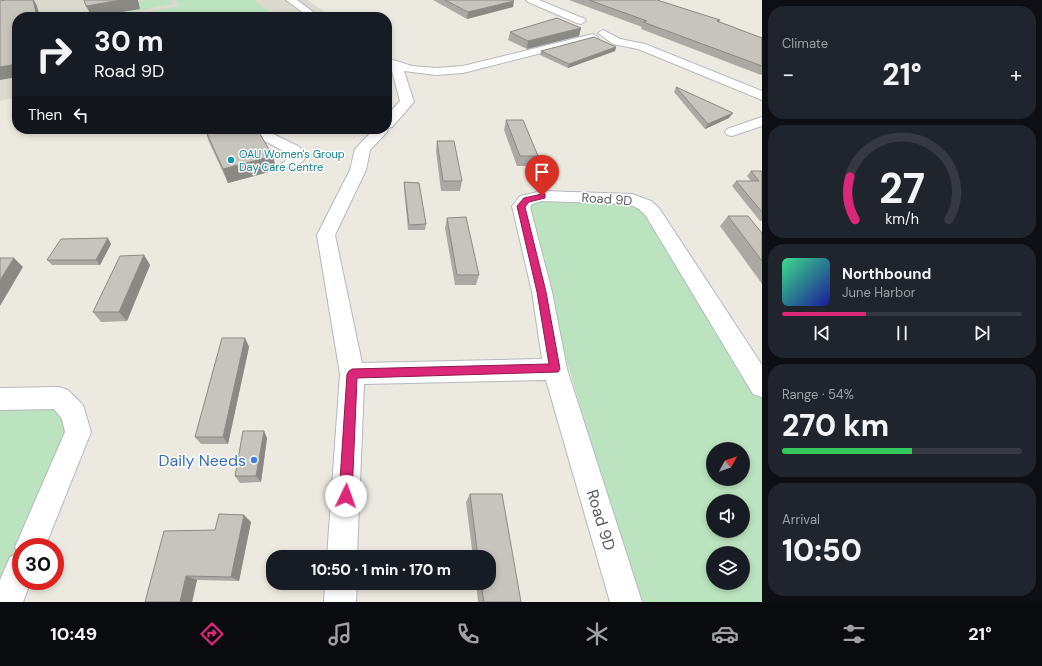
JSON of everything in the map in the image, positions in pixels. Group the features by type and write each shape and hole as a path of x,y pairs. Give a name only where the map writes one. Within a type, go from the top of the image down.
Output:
{"street":[{"path":"291,0 308,12"},
{"path":"531,0 615,43 641,46 762,96"},
{"path":"392,65 440,71 487,66 572,41 591,32"},
{"path":"392,65 402,82 407,102 392,118"},
{"path":"392,83 402,82"},
{"path":"732,132 762,121"},
{"path":"264,134 300,155 290,164"},
{"path":"342,550 352,374 326,235 358,170 363,150 377,134"},
{"name":"Road 9D","path":"626,602 555,369 542,292 521,206 526,200 542,196 632,199 645,205 653,212 762,386"},
{"path":"352,374 555,369"},
{"path":"0,399 59,398 74,413 78,432 34,538"},
{"path":"2,602 12,590"},
{"path":"340,602 341,590"}],"shaded area":[{"path":"0,0 307,0 325,12 12,12 12,98 0,101"}],"green space":[{"path":"146,0 170,0 173,4 129,12 111,12 108,7"},
{"path":"175,0 254,0 270,12 148,12 180,6"},
{"path":"541,200 630,202 642,208 762,397 762,602 639,602 558,332 530,205"},
{"path":"53,405 65,418 67,437 24,538 12,538 12,567 0,588 0,406"}],"building":[{"path":"33,0 36,12 12,12 12,65 0,67 0,1"},
{"path":"84,0 121,0 86,6"},
{"path":"445,0 513,0 514,1 468,12"},
{"path":"589,0 657,0 720,20 717,21 762,38 762,66 643,22 647,21"},
{"path":"557,18 581,28 528,41 510,32"},
{"path":"594,37 616,47 569,64 541,51"},
{"path":"676,87 733,113 708,124"},
{"path":"506,120 523,120 538,156 520,156"},
{"path":"207,134 260,134 273,156 223,169"},
{"path":"437,141 454,141 462,181 443,181"},
{"path":"751,171 762,171 762,212 736,181 759,181"},
{"path":"404,182 419,183 426,224 409,225"},
{"path":"728,216 748,216 762,233 762,261"},
{"path":"466,217 479,275 457,275 447,218"},
{"path":"108,238 96,260 47,260 61,239"},
{"path":"144,255 119,312 93,312 120,256"},
{"path":"0,258 14,258 0,280"},
{"path":"222,338 245,338 223,437 195,437"},
{"name":"Daily Needs","path":"243,431 264,431 256,476 235,476"},
{"path":"470,494 502,494 521,602 484,602 482,590 496,590 496,550 477,550"},
{"path":"219,514 244,515 231,577 186,576 180,602 145,602 164,531 215,530"}],"place":[{"name":"OAU Women's Group Day Care Centre","path":"231,160"},
{"name":"Daily Needs","path":"254,460"}],"route":[{"path":"346,496 352,374 555,369 542,292 521,206 526,200 542,196"}]}
